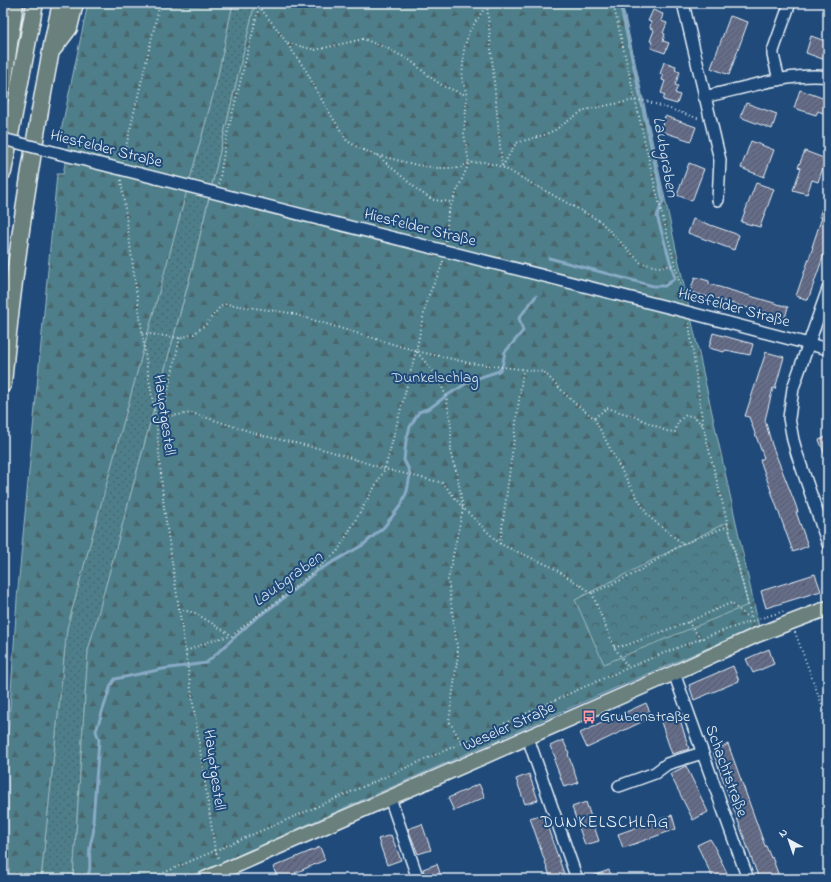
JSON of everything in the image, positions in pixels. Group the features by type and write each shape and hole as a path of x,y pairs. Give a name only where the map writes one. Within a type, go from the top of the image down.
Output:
{"highway":[{"path":"3,85 15,3"},
{"path":"3,172 35,3"},
{"path":"3,384 9,316 49,54 69,28 70,4"}],"main road":[{"name":"Weseler Straße","path":"205,879 528,738 757,634 828,608"}],"street":[{"path":"683,3 720,160 718,200"},
{"path":"779,80 773,51 790,3"},
{"path":"704,97 779,80 804,76 828,77"},
{"name":"Hiesfelder Straße","path":"3,139 828,349"},
{"path":"828,289 793,388 789,418 797,454 828,544"},
{"name":"Schachtstraße","path":"674,673 748,879"},
{"path":"528,738 577,879"},
{"path":"619,786 655,773 667,764 702,753"},
{"path":"390,798 418,879"}],"path":[{"name":"Hauptgestell","path":"160,3 123,156 121,178 142,333 156,419 164,508 179,609 215,850 224,871"},
{"path":"256,3 307,72 317,92 347,142 376,155 417,166 459,168 469,163 484,162 502,167 600,221 641,263 658,267 676,265"},
{"path":"613,3 660,205 687,312 703,426 752,620"},
{"path":"487,4 502,167"},
{"path":"186,651 216,639 232,636 279,600 337,552 385,469 416,351 427,299 441,268 445,251 448,212 469,163 464,133 466,95 462,79 464,49 469,32 487,4"},
{"path":"218,194 226,139 259,8"},
{"path":"287,43 315,50 363,39 387,48 411,61 443,86 466,95"},
{"path":"502,167 516,143 544,135 584,110 639,100 711,123"},
{"path":"376,155 419,191 433,200 452,202"},
{"path":"142,333 180,338 194,334 206,324 220,307 226,304 290,313 416,351 470,363 544,372 571,400 594,418 624,475 648,516 683,544"},
{"path":"162,417 180,338"},
{"path":"416,351 437,376 446,396 451,426 451,456 457,473 463,508 448,580 458,654 449,721 462,743"},
{"path":"500,544 524,370"},
{"path":"594,418 607,408 636,417 666,431 675,432 678,422 686,415 695,417 703,426"},
{"path":"156,419 192,413 264,436 326,450 385,469 443,483 463,508 500,544 552,567 592,593 614,647 628,667"},
{"path":"592,593 632,575 683,544 728,526"},
{"path":"614,647 627,645 688,622 731,603 752,620"},
{"path":"179,609 195,613 232,636"},
{"path":"149,879 462,743 628,667 752,620"},
{"path":"688,622 701,639"},
{"path":"792,622 828,721"}],"green space":[{"path":"88,3 233,3 216,84 67,628 41,879 9,879 8,737 17,599 57,174 63,174 70,138 60,136"},
{"path":"233,3 255,3 192,269 88,651 73,879 41,879 67,628 216,84"},
{"name":"Dunkelschlag","path":"255,3 622,3 759,627 565,710 185,879 73,879 88,651 192,270"},
{"path":"727,522 748,605 604,664 575,600"}],"building":[{"path":"653,10 663,14 661,21 667,23 663,33 665,34 663,41 669,43 665,53 651,48 652,42 650,41 654,30 650,28 651,22 648,21"},
{"path":"730,16 748,22 729,75 711,68"},
{"path":"811,36 828,42 828,61 806,53"},
{"path":"664,62 676,66 675,70 680,72 675,85 678,86 675,93 680,95 677,104 663,100 665,95 661,93 665,81 662,80 663,76 660,74"},
{"path":"800,90 828,100 828,115 818,111 816,115 794,108"},
{"path":"746,103 777,114 772,129 740,117"},
{"path":"665,116 696,127 691,141 660,131"},
{"path":"751,141 774,150 764,177 741,168"},
{"path":"805,151 826,159 818,182 812,180 807,194 793,190 801,168 798,167"},
{"path":"689,163 704,169 692,201 677,195"},
{"path":"756,183 774,189 760,227 741,222"},
{"path":"827,195 828,243 808,300 796,296 813,247 822,217 819,217"},
{"path":"693,219 739,235 734,250 688,233"},
{"path":"695,277 709,281 709,284 788,307 785,318 690,292"},
{"path":"713,333 753,344 750,355 725,350 724,352 709,348"},
{"path":"766,352 784,357 775,389 773,388 765,420 772,445 795,503 798,512 796,512 808,546 793,552 760,460 764,458 749,417 745,416"},
{"path":"828,436 828,462 819,440"},
{"path":"815,574 821,591 766,608 761,591"},
{"path":"769,649 774,664 753,673 746,659"},
{"path":"733,666 739,681 694,700 689,685"},
{"path":"646,703 652,717 587,748 580,733"},
{"path":"679,716 689,749 672,754 661,722"},
{"path":"563,740 569,753 568,754 578,783 564,787 554,760 556,759 550,746"},
{"path":"728,744 765,846 771,858 772,857 780,879 759,879 713,752"},
{"path":"686,766 708,812 693,820 670,774"},
{"path":"529,774 538,800 525,804 516,779"},
{"path":"479,784 485,797 454,811 448,798"},
{"path":"586,802 599,841 585,845 572,807"},
{"path":"543,814 566,879 551,879 530,818"},
{"path":"672,815 676,829 623,848 618,834"},
{"path":"422,824 431,850 418,854 408,829"},
{"path":"391,835 401,860 387,865 378,839"},
{"path":"710,839 730,879 714,879 711,874 697,845"},
{"path":"320,847 325,860 295,873 298,879 278,879 273,867"},
{"path":"437,864 442,879 426,879 423,869"},
{"path":"609,870 612,879 587,879 587,878"}],"waterway":[{"name":"Laubgraben","path":"549,258 653,286 665,286 675,278 657,216 663,201 620,3"},
{"name":"Laubgraben","path":"86,879 89,871 90,851 94,829 93,821 99,740 96,731 111,685 115,679 163,669 206,663 255,619 317,571 363,545 384,527 401,505 407,491 410,475 404,460 406,441 410,427 419,412 430,408 472,380 499,371 502,367 505,352 523,331 519,318 536,296"},
{"name":"Laubgraben","path":"54,879 60,879"}],"place":[{"name":"Grubenstraße","path":"589,717"}],"district":[{"name":"DUNKELSCHLAG","path":"605,822"}]}
